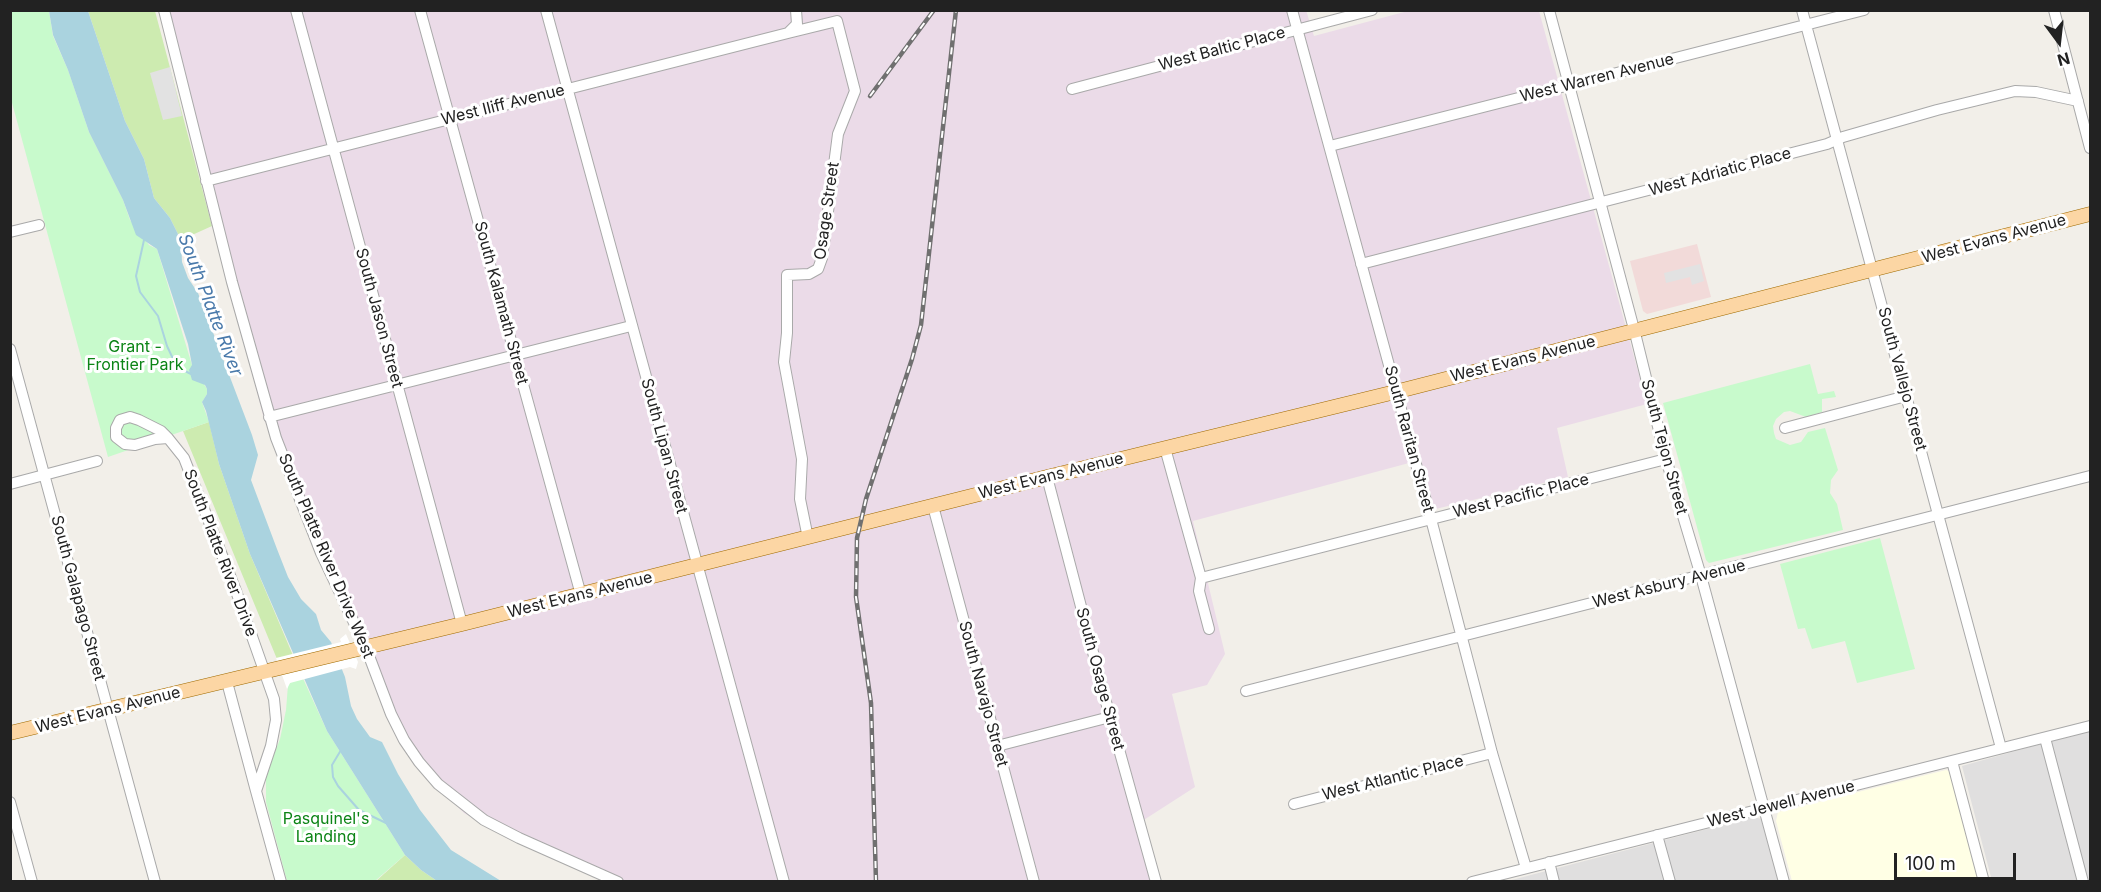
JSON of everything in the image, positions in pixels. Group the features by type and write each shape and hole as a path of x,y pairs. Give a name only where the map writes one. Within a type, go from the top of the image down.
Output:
{"main road":[{"name":"West Evans Avenue","path":"10,733 360,650 1395,392 2091,214"}],"street":[{"name":"South Platte River Drive West","path":"164,10 206,181 269,417 283,458 360,650 404,740 418,762 438,784 484,820 618,882"},
{"name":"South Jason Street","path":"296,10 462,624"},
{"name":"South Kalamath Street","path":"420,10 581,595"},
{"name":"South Lipan Street","path":"546,10 784,882"},
{"path":"788,33 797,24 796,10"},
{"name":"South Raritan Street","path":"1292,10 1431,519 1492,753 1526,868"},
{"name":"West Baltic Place","path":"1072,89 1372,10"},
{"name":"South Tejon Street","path":"1549,10 1634,331 1665,459 1701,576 1784,882"},
{"name":"South Vallejo Street","path":"1802,10 2001,748"},
{"name":"West Warren Avenue","path":"1330,146 1864,10"},
{"path":"2054,10 2091,148"},
{"name":"Osage Street","path":"788,33 837,21 855,91 838,134 822,258 818,269 809,274 787,275 788,333 784,362 802,459 800,499 808,538"},
{"name":"West Iliff Avenue","path":"206,181 788,33"},
{"name":"West Adriatic Place","path":"1361,264 1600,203 1837,140 1937,110 2015,91 2036,92 2078,101"},
{"path":"10,232 39,225"},
{"path":"269,417 632,326"},
{"name":"South Galapago Street","path":"10,350 155,882"},
{"path":"1785,428 1906,396"},
{"name":"South Platte River Drive","path":"168,438 184,458 237,591 273,671 276,720 256,790"},
{"path":"1165,448 1201,578 1199,591 1209,629"},
{"name":"West Pacific Place","path":"1201,578 1665,459"},
{"path":"10,484 97,461"},
{"name":"West Asbury Avenue","path":"1246,691 2091,476"},
{"name":"South Osage Street","path":"1047,477 1156,882"},
{"name":"South Navajo Street","path":"933,506 1034,882"},
{"path":"226,682 281,882"},
{"path":"997,746 1110,717"},
{"name":"West Jewell Avenue","path":"1472,882 2091,726"},
{"path":"2045,738 2083,882"},
{"name":"West Atlantic Place","path":"1294,804 1492,753"},
{"path":"245,754 265,765"},
{"path":"1952,760 1984,882"},
{"path":"10,802 32,882"},
{"path":"1657,835 1670,882"},
{"path":"1549,862 1554,882"}],"shaded area":[{"path":"1306,10 1314,36 1408,11 1539,11 1647,404 1557,428 1568,477 1423,512 1409,463 1193,521 1225,654 1207,685 1172,694 1195,787 1136,825 1151,881 604,881 507,838 464,813 430,780 400,738 264,419 159,11"},
{"path":"170,67 182,116 163,120 150,73"},
{"path":"1697,244 1711,297 1647,314 1643,311 1630,261"},
{"path":"1700,264 1704,281 1692,285 1690,277 1666,283 1664,273"},
{"path":"2090,730 2090,881 1992,881 1962,766"},
{"path":"1949,771 1979,881 1792,881 1776,821 1778,812"},
{"path":"1753,817 1762,819 1779,882 1504,882"}],"green space":[{"name":"Grant - Frontier Park","path":"10,11 49,11 53,36 68,70 89,132 123,200 130,220 149,245 157,249 192,365 207,389 202,402 209,422 108,457 11,99"},
{"path":"88,11 155,11 212,226 181,240 170,218 154,198 144,159 125,121"},
{"path":"1810,364 1818,394 1834,391 1836,397 1822,399 1822,412 1806,417 1790,411 1784,412 1776,419 1773,426 1774,433 1776,439 1790,445 1801,442 1808,432 1825,428 1838,470 1831,480 1830,493 1837,504 1843,530 1709,563 1706,560 1663,403"},
{"path":"209,422 219,464 250,554 300,672 284,676 183,431"},
{"path":"1880,538 1915,669 1857,683 1845,641 1812,649 1805,628 1798,629 1780,564"},
{"name":"Pasquinel's Landing","path":"300,672 327,731 405,855 375,881 287,881 266,802 266,775 280,739 288,685"},
{"path":"405,855 421,870 437,881 375,882"}],"water":[{"path":"49,11 88,11 125,121 144,159 154,198 170,218 181,240 182,262 188,278 198,293 252,435 258,455 251,480 277,549 288,577 301,599 316,614 321,630 331,642 345,677 351,706 357,719 370,737 382,742 420,810 451,850 501,881 437,881 421,870 405,855 327,731 250,554 219,464 202,402 207,389 205,385 192,380 189,370 192,365 188,344 157,249 136,235 123,200 89,132 68,70 53,35"}],"pier":[{"path":"346,634 358,662 356,669 350,667 290,683 287,689 276,658 341,642 340,639"}],"waterway":[{"path":"144,240 136,276 140,292 158,316 175,363 191,374"},
{"path":"341,750 332,765 333,777 338,786 359,810 386,823"}],"railway":[{"path":"870,96 934,10"},
{"path":"876,882 871,703 856,597 857,538 866,499 921,325 956,10"}],"water label":[{"name":"South Platte River","path":"210,305"}]}
